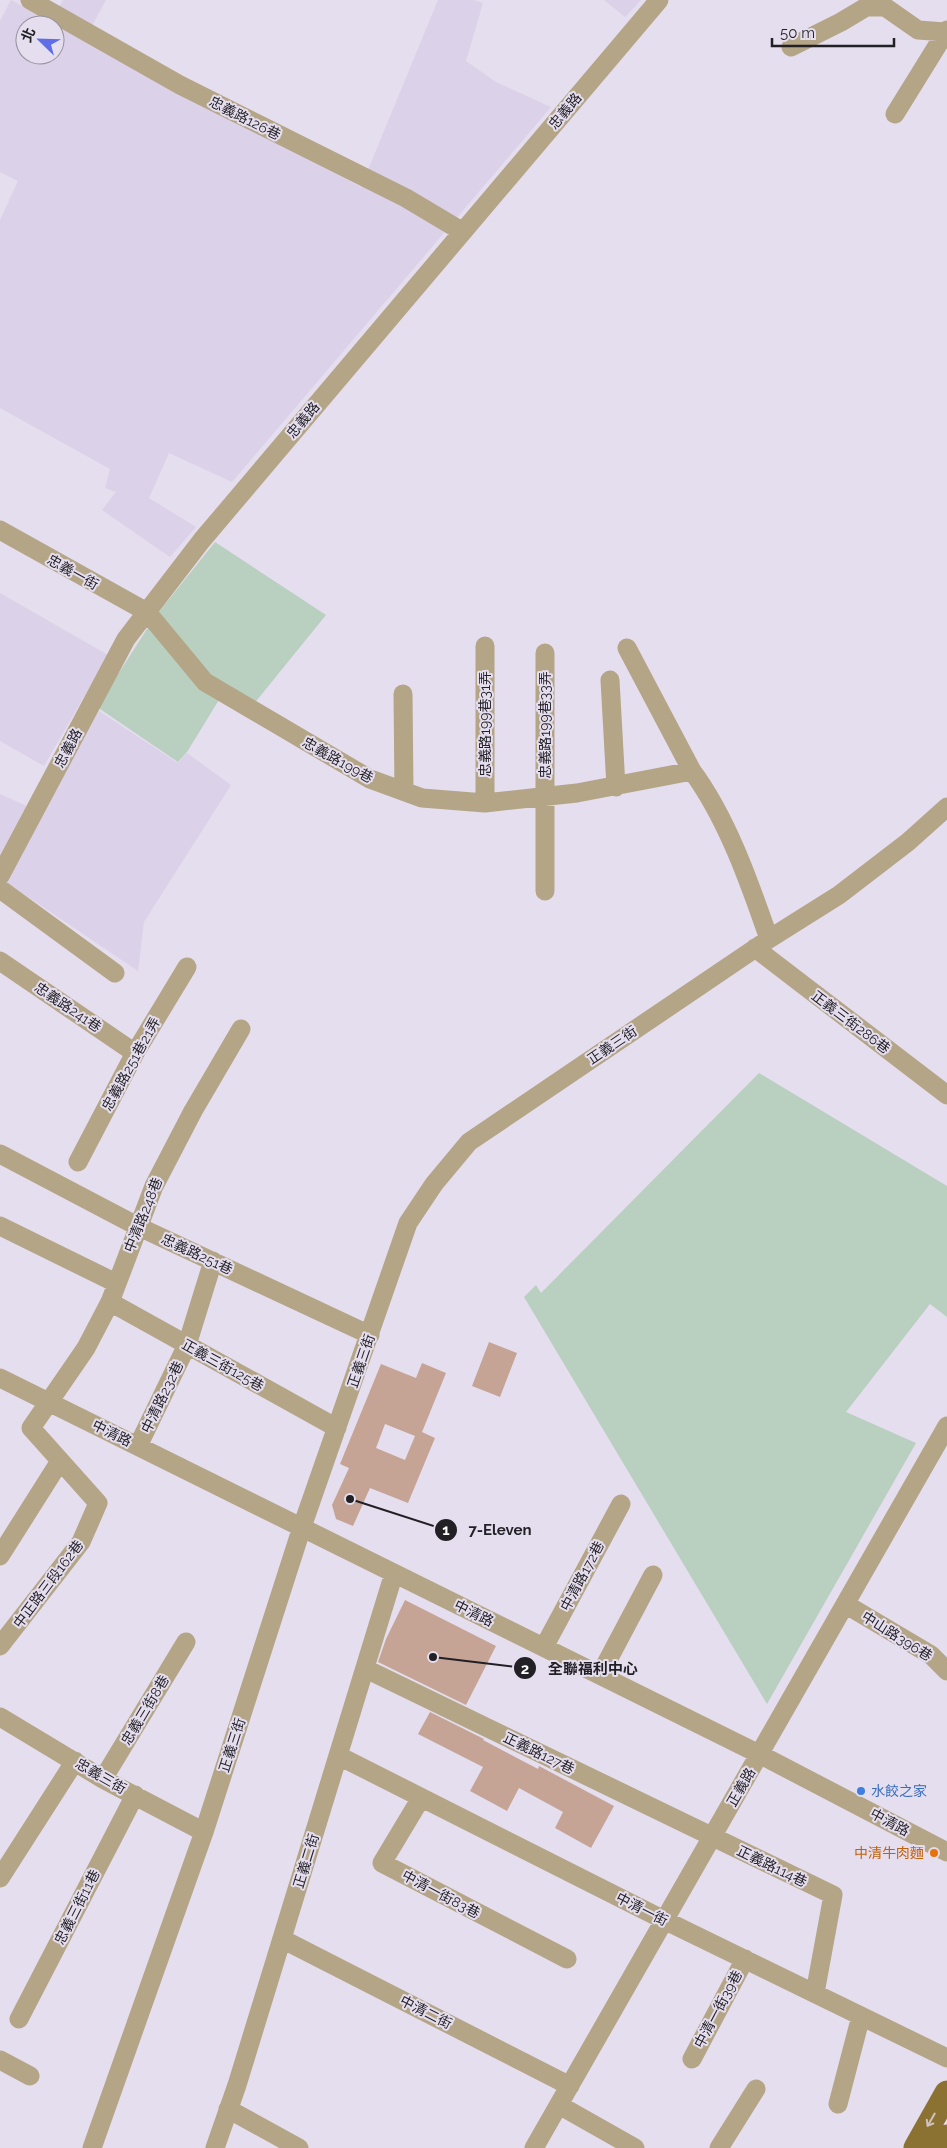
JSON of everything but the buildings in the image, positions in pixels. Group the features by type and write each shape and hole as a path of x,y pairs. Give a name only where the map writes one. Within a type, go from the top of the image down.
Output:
{"main road":[{"path":"916,2148 947,2093"},
{"path":"941,2148 947,2137"}],"street":[{"name":"忠義路126巷","path":"30,0 180,85 406,198 463,232"},
{"name":"忠義路","path":"0,876 126,640 146,612 202,540 658,0"},
{"path":"791,47 866,7 885,7 918,30 946,31 895,114"},
{"name":"忠義一街","path":"0,530 146,612"},
{"name":"忠義路199巷","path":"146,612 205,682 370,779 422,798 485,803 616,787 692,772"},
{"name":"忠義路199巷31弄","path":"485,646 485,803"},
{"path":"627,648 692,772 703,786 747,877 762,944"},
{"name":"忠義路199巷33弄","path":"545,653 545,891"},
{"path":"610,680 616,787"},
{"path":"404,694 404,791"},
{"name":"正義三街","path":"92,2148 204,1832 302,1527 408,1223 434,1184 469,1142 762,944 838,895 908,842 947,806"},
{"path":"0,889 115,973"},
{"name":"正義三街286巷","path":"762,944 947,1095"},
{"name":"忠義路241巷","path":"0,960 136,1054"},
{"name":"忠義路251巷21弄","path":"78,1162 136,1054 187,967"},
{"name":"中清路248巷","path":"50,1403 86,1348 110,1302 154,1186 193,1111 240,1029"},
{"name":"忠義路251巷","path":"0,1154 138,1226 370,1335"},
{"path":"0,1226 116,1283"},
{"name":"中清路232巷","path":"138,1446 187,1345 213,1261"},
{"name":"正義三街125巷","path":"110,1302 337,1428"},
{"name":"中清路","path":"0,1378 759,1754 947,1852"},
{"name":"中正路三段162巷","path":"0,1646 81,1542 98,1503 31,1428 50,1403"},
{"name":"正義路","path":"534,2148 947,1426"},
{"path":"0,1556 60,1461"},
{"name":"中清路172巷","path":"544,1648 621,1504"},
{"name":"正義二街","path":"215,2148 339,1756 394,1573"},
{"path":"600,1676 653,1575"},
{"name":"中山路396巷","path":"845,1604 945,1664"},
{"name":"忠義三街8巷","path":"103,1778 186,1642"},
{"name":"正義路127巷","path":"366,1669 712,1838"},
{"name":"忠義三街","path":"0,1717 103,1778 204,1832"},
{"name":"中清一街","path":"339,1756 664,1920 947,2058"},
{"path":"0,1878 75,1761"},
{"name":"忠義三街11巷","path":"19,2019 135,1795"},
{"name":"中清一街83巷","path":"421,1798 382,1863 567,1959"},
{"name":"正義路114巷","path":"712,1838 833,1895 815,1993"},
{"name":"中清二街","path":"282,1938 570,2086"},
{"name":"中清一街39巷","path":"692,2059 745,1959"},
{"path":"838,2104 861,2016"},
{"path":"0,2060 30,2076"},
{"path":"719,2148 756,2089"},
{"path":"559,2105 635,2148"},
{"path":"228,2109 300,2148"}],"shaded area":[{"path":"11,0 39,15 15,15 15,65 65,65 65,29 361,187 438,0 474,0 483,3 466,61 496,82 551,107 232,482 169,453 149,498 196,527 170,557 102,510 116,492 105,488 110,469 0,408 0,220 18,181 0,172 0,21"},
{"path":"63,0 106,0 92,26 58,9"},
{"path":"604,0 641,0 625,17"},
{"path":"0,593 108,655 44,766 0,741"},
{"path":"99,711 178,763 187,753 231,785 144,922 138,971 0,878 0,794 42,813"}],"green space":[{"path":"215,542 326,615 253,705 225,690 187,752 178,762 97,707 154,618"},
{"path":"759,1073 947,1186 947,1317 930,1304 846,1412 916,1443 767,1704 524,1297 536,1285 541,1293"}],"place":[{"name":"7-Eleven","path":"350,1499"},
{"name":"全聯福利中心","path":"433,1657"},
{"name":"水餃之家","path":"861,1791"},
{"name":"中清牛肉麵","path":"934,1853"}]}
